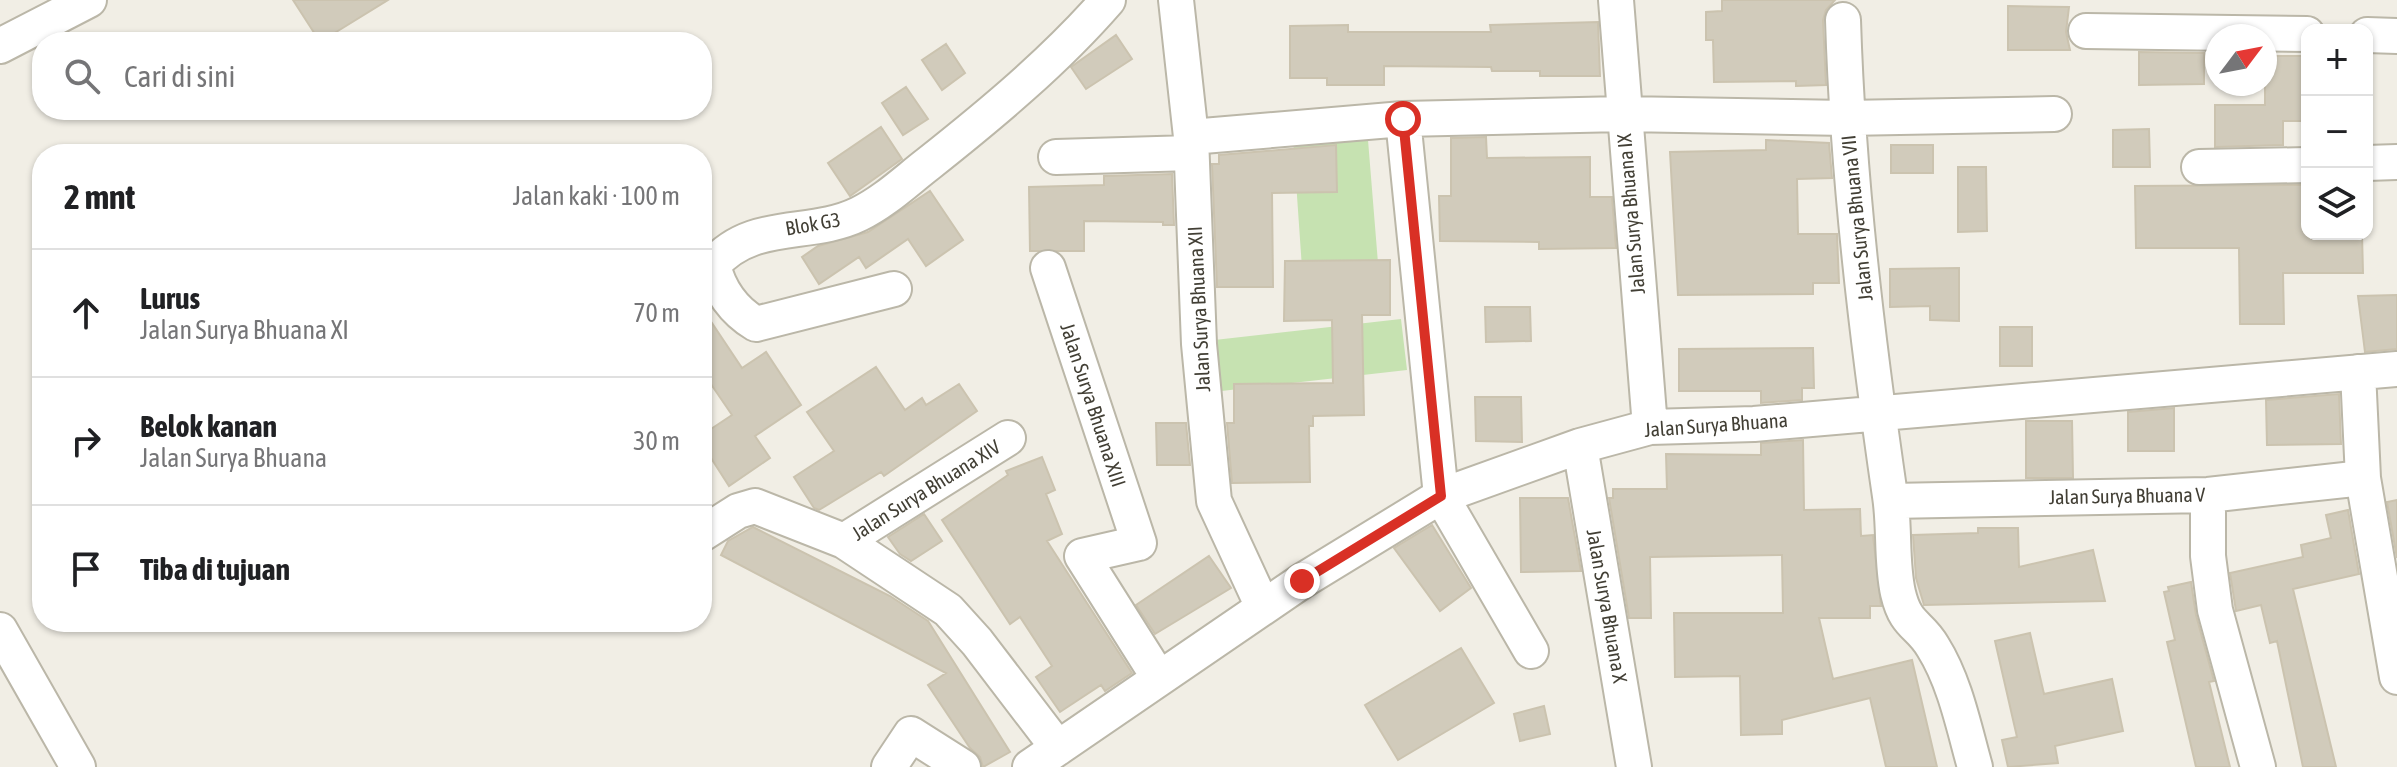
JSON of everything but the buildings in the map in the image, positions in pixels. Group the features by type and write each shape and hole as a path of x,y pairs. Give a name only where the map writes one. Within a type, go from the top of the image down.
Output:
{"street":[{"name":"Blok G3","path":"894,289 756,324 740,314 717,281 713,265 741,241 759,234 836,222 858,215 879,203 984,120 1085,27 1108,0"},
{"name":"Jalan Surya Bhuana XII","path":"1176,0 1191,145 1199,344 1214,501 1263,607"},
{"name":"Jalan Surya Bhuana IX","path":"1616,0 1650,427"},
{"path":"0,46 84,1"},
{"name":"Jalan Surya Bhuana VII","path":"1843,20 1846,118 1877,413 1891,501 1897,589 1903,612 1915,630 1932,644 1943,667 1975,767"},
{"path":"2086,31 2301,34"},
{"path":"2373,35 2397,36"},
{"path":"1056,157 1191,145 1403,119 1623,114 1846,118 2054,114"},
{"path":"1403,119 1441,496 1531,651"},
{"path":"2373,163 2397,162"},
{"path":"2199,167 2301,165"},
{"name":"Jalan Surya Bhuana XIII","path":"1048,268 1139,543 1082,556 1159,678"},
{"name":"Jalan Surya Bhuana","path":"1030,767 1263,607 1441,496 1580,446 1650,427 1754,424 2397,369"},
{"path":"2358,372 2363,478 2397,677"},
{"name":"Jalan Surya Bhuana XIV","path":"844,541 1008,438"},
{"name":"Jalan Surya Bhuana X","path":"1580,446 1634,767"},
{"name":"Jalan Surya Bhuana V","path":"1891,501 2208,495 2363,478"},
{"path":"2208,495 2208,556 2215,610 2258,767"},
{"name":"Jalan Surya Bhuana XIV","path":"712,528 738,511 755,506 844,541 948,610 977,642 1058,748"},
{"path":"0,630 78,767"},
{"path":"889,767 911,734 963,767"}],"green space":[{"path":"1293,138 1368,140 1378,263 1302,268"},
{"path":"1401,319 1407,370 1195,394 1188,343"}],"route":[{"path":"1302,581 1441,496 1403,119"}]}
